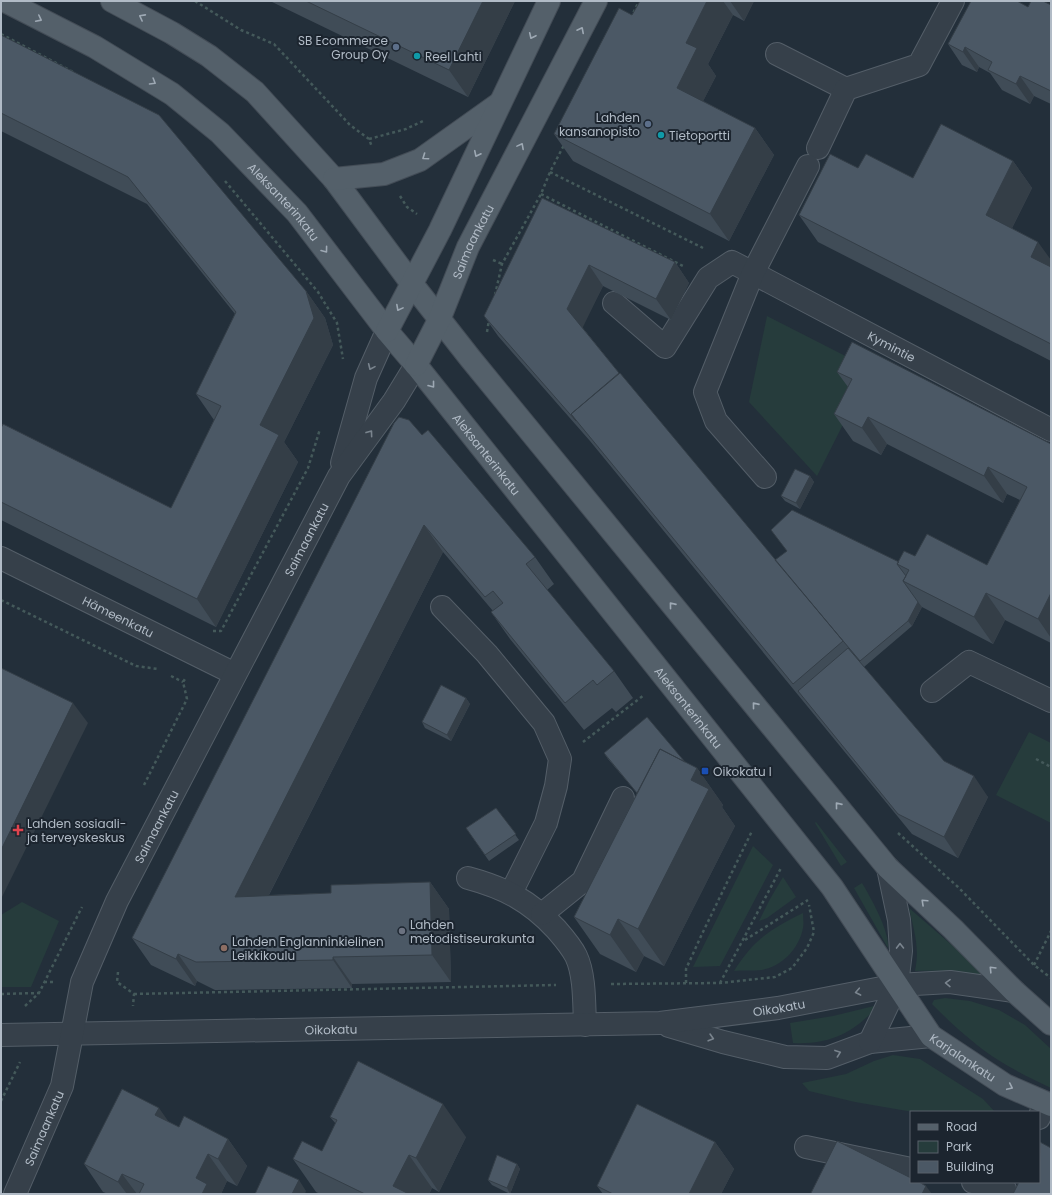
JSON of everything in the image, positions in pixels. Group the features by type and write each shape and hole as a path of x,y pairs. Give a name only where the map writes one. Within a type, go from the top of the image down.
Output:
{"main road":[{"name":"Aleksanterinkatu","path":"5,1 95,47 172,94 220,133 297,212 387,331 416,365 832,887 897,985"},
{"path":"112,1 172,33 209,56 255,92 334,179 439,320 888,868 953,929 1014,991 1051,1024"},
{"name":"Saimaankatu","path":"387,331 440,230 549,1"},
{"name":"Saimaankatu","path":"416,365 439,320 468,247 596,1"},
{"name":"Saimaankatu","path":"334,179 384,174 420,160 502,101"},
{"name":"Karjalankatu","path":"897,985 931,1036 1005,1085 1045,1108"}],"street":[{"path":"777,54 846,89 919,65 953,1"},
{"path":"765,477 716,421 705,392 753,274 846,89"},
{"path":"614,303 665,347 708,278 732,262"},
{"name":"Kymintie","path":"732,262 1051,430"},
{"name":"Saimaankatu","path":"339,476 366,378 387,331"},
{"name":"Saimaankatu","path":"15,1194 62,1086 82,982 117,901 339,476 394,401 416,365"},
{"name":"Hämeenkatu","path":"1,558 235,674"},
{"path":"442,607 487,654 544,723 560,759 556,786 546,822 512,894"},
{"path":"932,691 970,662 1051,701"},
{"path":"542,914 583,881 623,798"},
{"path":"870,1042 897,985 901,951 899,920 888,868"},
{"path":"468,878 490,884 512,894 542,914 562,936 576,956 584,985 585,1025"},
{"name":"Oikokatu","path":"1,1035 660,1023 778,1008 897,985 950,982 1014,991"},
{"name":"Oikokatu","path":"660,1023 723,1042 785,1057 827,1058 870,1042 931,1036"},
{"path":"806,1147 910,1169"},
{"path":"978,1183 1006,1188"}],"path":[{"path":"195,1 241,30 274,44 350,126 369,139 384,174 407,207 440,230"},
{"path":"629,22 639,1"},
{"path":"369,139 406,129 426,119"},
{"path":"495,295 502,264 541,194 550,172 568,138"},
{"path":"550,172 732,262"},
{"path":"468,247 502,264"},
{"path":"470,358 486,334 490,318"},
{"path":"197,656 210,632 221,631 308,468 322,425"},
{"path":"1,600 136,666 157,668 164,672"},
{"path":"170,675 183,682"},
{"path":"560,759 645,695"},
{"path":"1036,759 1051,767"},
{"path":"686,983 686,969 754,828"},
{"path":"897,832 958,887 1034,965 1051,978"},
{"path":"720,983 782,867"},
{"path":"743,941 808,900"},
{"path":"1034,965 1051,931"},
{"path":"119,968 117,982 134,994 132,1032"},
{"path":"1,994 40,993"}],"green space":[{"path":"767,316 871,369 817,476 749,402"},
{"path":"1029,732 1051,743 1051,823 996,795"},
{"path":"816,822 847,862 841,866 815,823"},
{"path":"753,846 773,865 720,966 693,967"},
{"path":"783,877 796,897 767,918 759,921 770,899"},
{"path":"862,883 883,924 888,941 888,948 854,888"},
{"path":"22,902 59,921 31,987 1,987 1,915"},
{"path":"909,908 990,978 953,972 915,971 917,947"},
{"path":"803,913 801,936 794,949 783,960 776,965 762,970 734,971 741,960 764,936"},
{"path":"945,998 970,1001 999,1010 1025,1025 1051,1049 1051,1088 999,1061 966,1036 932,1004 934,1000"},
{"path":"874,1006 875,1009 866,1018 848,1031 838,1036 817,1042 793,1043 790,1023 833,1016"},
{"path":"893,1055 920,1059 983,1099 994,1111 910,1111 855,1102 809,1091 802,1083 846,1074 874,1061"}],"building":[{"path":"306,1 483,1 449,70"},
{"name":"Tietoportti","path":"640,1 707,1 686,43 697,48 677,88 755,128 710,214 554,134 619,8 632,15"},
{"path":"971,1 1017,1 1028,7 1031,1 1043,1 1051,5 1051,91 1020,76 1016,84 988,70 992,62 965,47 963,52 948,44"},
{"path":"1,35 159,115 306,291 314,318 260,425 279,435 197,599 1,502 1,428 3,424 171,508 221,406 196,394 236,312 128,177 1,113"},
{"path":"941,124 1013,161 986,215 1038,242 1031,257 1051,267 1051,344 799,215 830,154 858,168 866,154 913,178"},
{"path":"542,198 675,262 656,299 589,265 567,309 619,373 571,414 576,421 484,316"},
{"path":"852,342 1051,444 1051,593 1038,619 986,593 974,617 903,581 909,570 897,564 904,551 915,556 927,534 987,565 1027,487 988,467 984,476 868,417 862,428 834,414 852,379 837,372"},
{"path":"620,373 843,641 793,684 571,414"},
{"path":"399,417 409,420 422,435 428,430 535,557 526,564 614,671 597,685 593,680 565,703 491,612 503,603 493,591 485,597 424,525 235,897 331,893 331,885 430,882 432,955 333,957 333,960 196,962 178,954 176,959 132,938 394,423"},
{"path":"795,469 810,476 796,503 781,496"},
{"path":"792,510 899,562 897,564 906,576 903,581 918,602 908,621 860,661 775,560 787,551 771,530"},
{"path":"848,648 944,761 974,776 944,837 898,814 798,691"},
{"path":"1,668 73,703 1,850"},
{"path":"441,685 466,698 447,735 422,722"},
{"path":"647,717 685,762 660,749 637,793 604,753"},
{"path":"660,749 697,768 691,780 709,789 638,929 618,919 610,935 574,917"},
{"path":"496,808 516,834 485,855 466,828"},
{"path":"358,1061 443,1104 416,1158 409,1155 393,1186 409,1194 365,1194 293,1159 302,1141 322,1151 337,1120 330,1117"},
{"path":"122,1089 159,1108 155,1115 179,1127 184,1116 228,1139 218,1159 208,1154 196,1178 207,1184 202,1194 139,1194 144,1184 122,1174 118,1182 84,1164"},
{"path":"637,1104 715,1142 689,1194 613,1194 597,1186"},
{"path":"837,1141 910,1178 910,1183 921,1183 926,1186 922,1194 811,1193"},
{"path":"1040,1142 1051,1148 1051,1194 1013,1194 1018,1183 1040,1183"},
{"path":"497,1155 517,1164 507,1188 488,1180"},
{"path":"268,1166 299,1180 292,1194 255,1194"}],"place":[{"name":"SB Ecommerce Group Oy","path":"396,47"},
{"name":"Reel Lahti","path":"417,56"},
{"name":"Lahden kansanopisto","path":"648,124"},
{"name":"Tietoportti","path":"661,135"},
{"name":"Oikokatu I","path":"705,771"},
{"name":"Lahden sosiaali- ja terveyskeskus","path":"18,830"},
{"name":"Lahden metodistiseurakunta","path":"402,931"},
{"name":"Lahden Englanninkielinen Leikkikoulu","path":"224,948"}]}
